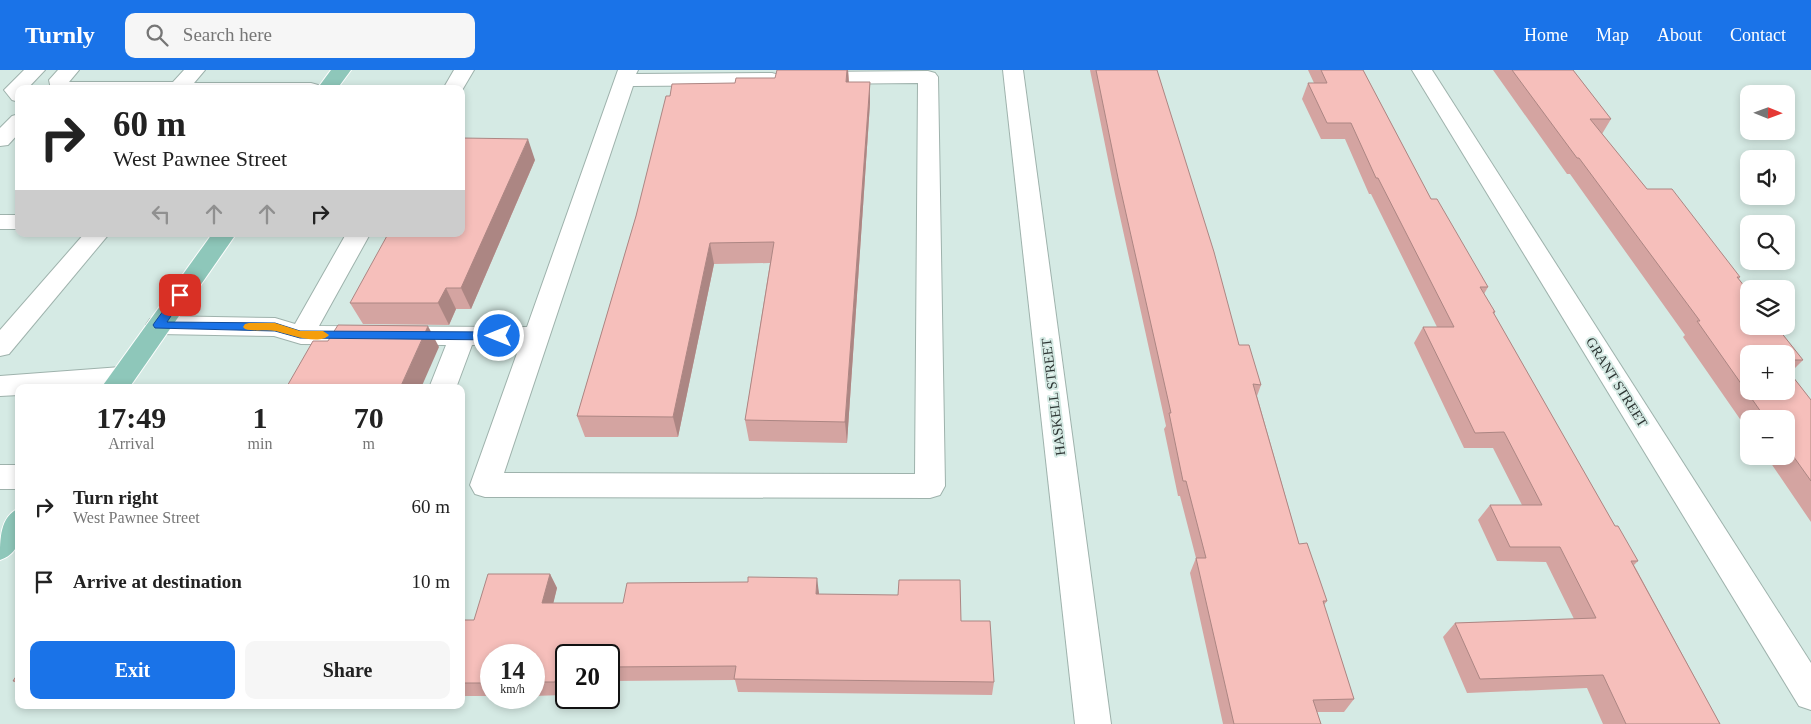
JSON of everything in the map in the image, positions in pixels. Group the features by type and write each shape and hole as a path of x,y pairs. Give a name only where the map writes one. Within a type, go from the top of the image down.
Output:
{"main road":[{"path":"330,85 340,70"},
{"path":"117,382 222,237"},
{"path":"0,547 15,526"}],"street":[{"path":"19,85 35,70"},
{"path":"60,85 59,80 69,70"},
{"path":"182,85 195,70"},
{"path":"455,85 464,70"},
{"name":"HASKELL STREET","path":"1013,70 1093,724"},
{"name":"GRANT STREET","path":"1422,70 1811,694"},
{"path":"928,74 930,486 485,485 625,75 928,74"},
{"path":"0,140 15,124"},
{"path":"0,222 15,222"},
{"path":"0,347 94,237"},
{"path":"300,335 356,237"},
{"path":"159,325 275,327 300,335 535,336"},
{"path":"444,384 463,336"},
{"path":"58,384 117,382"},
{"path":"0,386 15,385"},
{"path":"0,477 15,477"}],"building":[{"path":"777,70 847,70 846,82 870,82 845,422 745,420 774,242 710,243 673,417 577,416 636,216 666,96 670,96 672,84 735,83 736,78 775,78"},
{"path":"1096,70 1157,70 1214,252 1239,345 1249,345 1261,385 1253,384 1299,544 1307,543 1327,601 1323,601 1354,699 1313,700 1321,724 1234,724 1196,558 1206,558 1186,481 1183,481 1169,413 1171,413 1118,178"},
{"path":"1321,70 1363,70 1431,199 1437,199 1488,287 1480,287 1495,312 1493,312 1615,526 1618,526 1638,561 1631,561 1720,724 1626,724 1603,675 1480,679 1455,623 1596,618 1560,547 1510,547 1490,505 1542,505 1504,432 1475,433 1423,327 1454,327 1378,178 1376,178 1351,123 1327,123 1308,83 1327,83"},
{"path":"1512,70 1573,70 1611,119 1590,119 1647,189 1672,189 1740,277 1737,277 1740,281 1740,335 1783,335 1791,345 1740,345 1740,382 1697,321 1700,321 1579,158 1577,158"},
{"path":"465,138 528,139 461,288 446,288 438,303 350,303 386,237 465,237"},
{"path":"338,325 428,326 402,384 288,384 313,341 328,341"},
{"path":"1795,350 1803,360 1795,360"},
{"path":"1795,380 1811,400 1811,481 1795,459 1795,410 1760,410 1753,400 1795,400"},
{"path":"488,574 550,574 542,603 623,603 627,583 748,582 748,577 817,578 816,594 898,595 899,580 960,580 961,621 990,621 994,682 734,679 736,666 620,667 620,644 555,644 555,682 545,682 545,644 480,644 480,683 465,683 465,620 474,620"}],"slow traffic":[{"path":"249,327 275,327 300,335 323,335"}],"route":[{"path":"180,295 159,325 275,327 300,335 499,336"}]}
